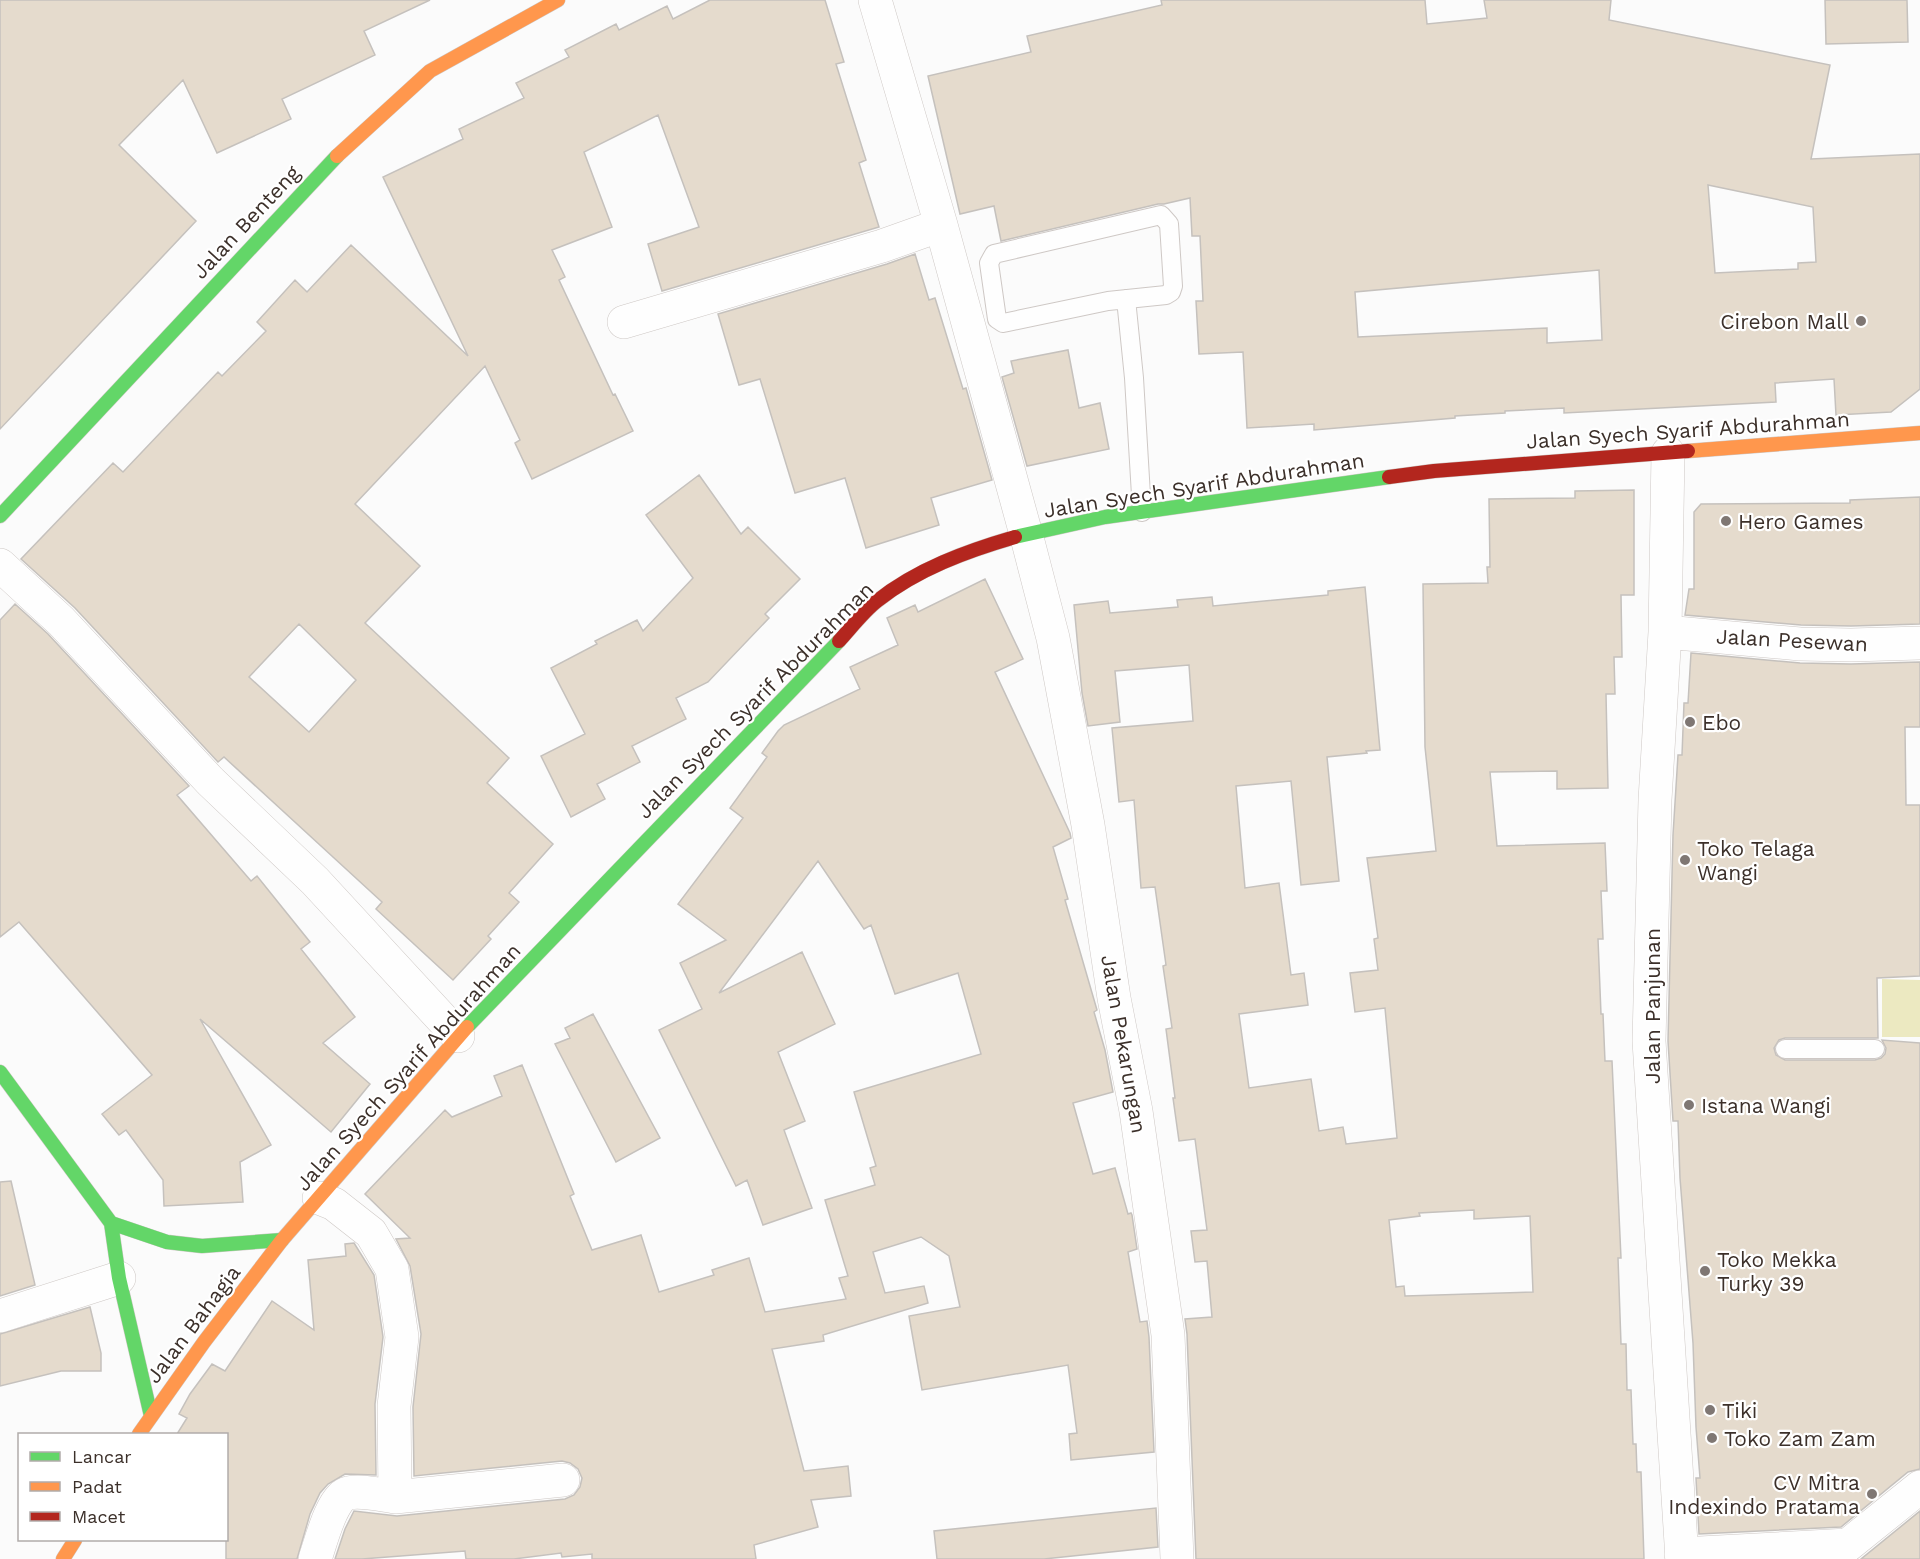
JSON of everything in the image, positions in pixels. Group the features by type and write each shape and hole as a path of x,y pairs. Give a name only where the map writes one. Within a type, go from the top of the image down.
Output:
{"main road":[{"name":"Jalan Benteng","path":"0,516 334,159 430,71 558,0"},
{"name":"Jalan Syech Syarif Abdurahman","path":"282,1240 458,1036 877,601 928,568 984,546 1026,534 1105,517 1434,471 1920,434"},
{"path":"0,1072 111,1223 119,1278 151,1416"},
{"path":"111,1223 167,1242 202,1246 282,1240"},
{"name":"Jalan Bahagia","path":"140,1433 282,1240"},
{"path":"63,1559 74,1541"}],"street":[{"name":"Jalan Pekarungan","path":"875,0 941,225 1053,638 1080,778 1114,998 1136,1111 1168,1335 1177,1559"},
{"path":"624,322 882,246 941,225"},
{"name":"Jalan Panjunan","path":"1668,453 1665,632 1655,800 1656,1041 1682,1557"},
{"path":"0,565 61,621 210,781 315,881 458,1036"},
{"name":"Jalan Pesewan","path":"1665,632 1800,644 1920,643"},
{"path":"319,1198 334,1204 371,1233 392,1269 402,1337 394,1406 395,1497"},
{"path":"0,1316 119,1278"},
{"path":"315,1559 328,1518 341,1495 347,1493 395,1497 563,1480"},
{"path":"1682,1557 1848,1545 1920,1487"}],"lane":[{"path":"1161,215 1169,224 1173,286 1171,292 1166,295 1126,299 1003,322 997,319 989,263 994,254 1161,215"},
{"path":"1126,299 1134,378 1142,512"},
{"path":"1785,1049 1875,1049"}],"shaded area":[{"path":"1882,979 1920,980 1920,1037 1882,1037"}],"building":[{"path":"0,0 430,0 364,31 375,55 282,99 291,119 217,153 183,80 119,145 196,221 0,429"},
{"path":"710,0 825,0 844,62 836,64 866,160 859,163 879,227 662,291 648,244 699,227 658,115 584,152 612,227 552,250 565,277 559,280 613,395 615,394 633,431 532,479 515,443 520,440 485,366 355,504 420,566 365,623 509,758 487,783 553,844 509,893 519,902 488,936 491,939 453,980 376,909 382,902 224,757 218,762 75,608 21,559 113,463 123,472 218,372 222,376 266,331 257,322 295,280 307,292 351,245 468,356 383,177 463,139 459,129 524,98 516,83 569,57 565,50 616,24 619,30 667,6 673,19","holes":["299,624 356,680 309,732 249,677"]},
{"path":"1161,0 1425,0 1427,24 1487,18 1484,0 1611,0 1609,20 1830,65 1811,159 1920,154 1920,389 1891,412 1836,415 1834,379 1775,383 1776,402 1564,413 1564,408 1505,411 1505,413 1455,416 1455,418 1314,430 1314,424 1247,428 1243,352 1199,354 1196,301 1203,301 1200,236 1192,236 1190,198 1001,241 994,206 960,214 928,76 1031,52 1027,36 1162,5","holes":["1708,185 1813,207 1816,262 1798,263 1798,269 1715,273","1599,270 1602,340 1547,343 1547,328 1358,337 1355,292"]},
{"path":"1825,0 1907,0 1908,42 1826,44"},
{"path":"915,254 929,300 935,298 963,389 966,388 992,480 931,498 939,525 866,548 845,478 795,493 760,379 739,385 718,314"},
{"path":"1068,350 1079,408 1100,403 1109,449 1027,466 1002,377 1014,373 1011,361"},
{"path":"699,475 741,534 748,527 800,579 765,614 769,618 708,682 676,698 686,719 632,746 640,762 597,784 605,799 571,817 541,756 585,734 551,668 597,644 595,641 637,620 643,631 693,578 646,515"},
{"path":"1634,490 1634,595 1621,595 1622,657 1614,657 1615,694 1606,694 1608,788 1557,789 1557,771 1490,772 1497,846 1605,843 1607,891 1601,891 1603,939 1598,939 1601,1014 1603,1014 1605,1061 1612,1061 1621,1258 1618,1258 1621,1344 1626,1344 1627,1390 1631,1390 1633,1444 1636,1444 1637,1472 1641,1472 1644,1559 1196,1559 1185,1319 1212,1317 1207,1261 1195,1262 1191,1231 1207,1230 1195,1139 1179,1141 1166,1029 1172,1028 1155,887 1141,888 1134,800 1119,802 1112,728 1193,721 1189,665 1115,671 1120,722 1088,726 1082,693 1074,605 1108,601 1110,613 1178,607 1177,600 1212,597 1213,606 1328,595 1328,591 1365,587 1380,750 1327,757 1339,881 1301,885 1291,781 1236,786 1245,888 1279,883 1291,975 1304,973 1308,1005 1239,1014 1249,1088 1311,1079 1319,1131 1343,1127 1346,1144 1397,1138 1385,1008 1355,1012 1350,973 1378,970 1374,939 1378,938 1367,858 1436,851 1425,747 1423,584 1488,583 1487,567 1490,567 1489,499 1575,498 1575,491","holes":["1474,1210 1474,1219 1530,1216 1533,1292 1405,1296 1404,1286 1396,1287 1389,1220 1420,1216 1419,1213"]},
{"path":"1920,497 1920,624 1801,625 1685,615 1689,589 1694,589 1694,512 1701,504 1850,503 1850,500"},
{"path":"985,579 1023,659 995,672 1071,838 1053,847 1068,899 1065,900 1097,1010 1094,1012 1105,1050 1113,1092 1073,1103 1093,1174 1115,1168 1128,1214 1132,1215 1137,1249 1128,1252 1140,1322 1147,1321 1154,1452 1071,1460 1069,1434 1077,1433 1068,1365 922,1390 909,1316 960,1307 949,1256 921,1237 873,1252 885,1293 924,1286 928,1303 823,1335 824,1341 772,1349 804,1471 848,1466 851,1496 811,1500 818,1527 754,1545 756,1559 592,1559 592,1554 562,1557 561,1553 514,1559 466,1559 465,1551 335,1559 354,1511 397,1516 565,1499 574,1495 580,1487 582,1478 578,1469 562,1461 414,1476 413,1407 421,1334 410,1266 396,1239 410,1238 365,1194 445,1110 452,1117 502,1096 494,1076 522,1065 574,1194 570,1196 592,1250 641,1235 659,1292 714,1275 712,1270 749,1258 765,1312 846,1299 839,1278 848,1276 825,1200 875,1185 870,1168 876,1166 854,1092 981,1054 958,973 895,994 871,925 864,929 818,861 719,993 802,952 835,1024 778,1052 805,1121 784,1130 812,1208 763,1225 747,1180 736,1186 659,1030 702,1009 680,963 726,940 678,904 743,818 730,808 767,757 762,753 778,731 784,725 860,689 850,667 898,645 887,618 915,605 918,612"},
{"path":"15,604 48,634 189,786 177,795 251,881 257,876 310,942 301,949 355,1017 323,1043 370,1084 331,1132 200,1019 271,1145 240,1162 243,1202 164,1206 163,1180 126,1130 119,1135 102,1114 152,1075 19,922 0,937 0,620"},
{"path":"1691,653 1800,663 1920,662 1920,727 1905,727 1906,805 1920,805 1920,976 1877,978 1878,1038 1785,1038 1779,1040 1774,1048 1776,1055 1785,1060 1875,1060 1885,1054 1886,1048 1882,1040 1920,1043 1920,1469 1908,1472 1841,1527 1699,1534 1696,1478 1700,1478 1693,1343 1680,1178 1678,1121 1673,1121 1668,1041 1673,835 1678,755 1682,755 1684,703 1688,703"},
{"path":"593,1014 660,1138 616,1162 555,1044 570,1038 565,1028"},
{"path":"11,1181 35,1285 0,1296 0,1182"},
{"path":"354,1243 374,1275 383,1337 375,1404 376,1475 345,1474 328,1484 320,1493 310,1514 297,1559 226,1559 228,1433 178,1433 187,1418 179,1414 190,1394 212,1364 225,1371 272,1301 314,1330 308,1260 346,1256 345,1244"},
{"path":"90,1307 101,1353 101,1371 61,1371 0,1386 0,1334"},
{"path":"1156,1508 1158,1547 1044,1559 937,1559 934,1531"},
{"path":"1920,1511 1920,1559 1861,1559"}],"traffic: fast":[{"path":"0,516 337,156"},
{"path":"1015,537 1105,517 1389,477"},
{"path":"467,1027 839,641"},
{"path":"0,1072 111,1223 119,1278 151,1416"},
{"path":"111,1223 167,1242 202,1246 282,1240"}],"traffic: slow":[{"path":"337,156 430,71 558,0"},
{"path":"1688,451 1920,433"},
{"path":"140,1433 204,1342 282,1240 467,1027"},
{"path":"63,1559 74,1541"}],"traffic: jam":[{"path":"1389,477 1434,471 1688,451"},
{"path":"839,641 872,605 909,579 943,562 1015,537"}],"place":[{"name":"Cirebon Mall","path":"1861,321"},
{"name":"Hero Games","path":"1726,521"},
{"name":"Ebo","path":"1690,722"},
{"name":"Toko Telaga Wangi","path":"1685,860"},
{"name":"Istana Wangi","path":"1689,1105"},
{"name":"Toko Mekka Turky 39","path":"1705,1271"},
{"name":"Tiki","path":"1710,1410"},
{"name":"Toko Zam Zam","path":"1712,1438"},
{"name":"CV Mitra Indexindo Pratama","path":"1872,1494"}]}
